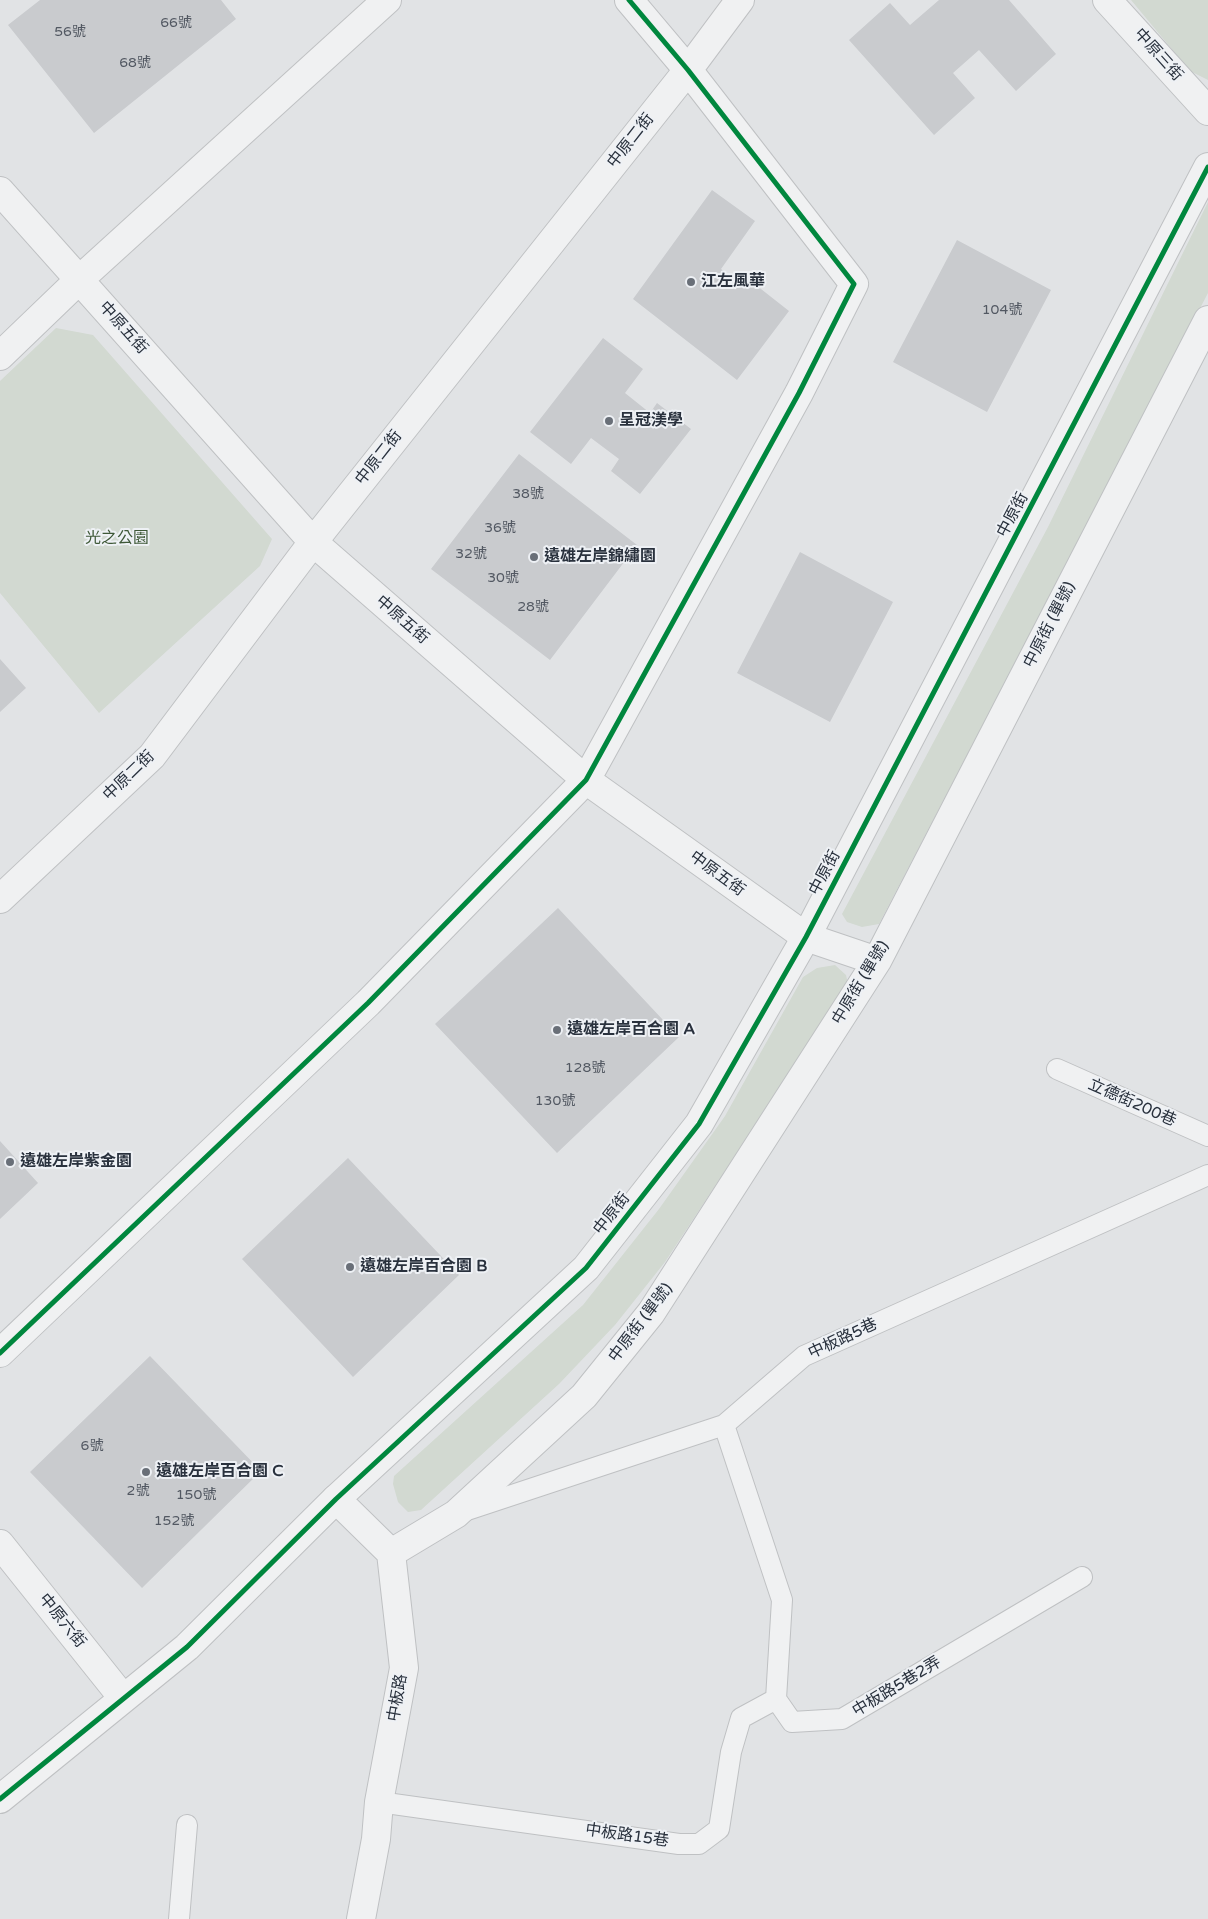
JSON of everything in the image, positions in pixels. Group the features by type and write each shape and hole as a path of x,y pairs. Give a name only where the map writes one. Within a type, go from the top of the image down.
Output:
{"street":[{"path":"0,356 80,279 387,0"},
{"path":"0,1353 368,1003 586,780 799,393 854,284 688,70 629,0"},
{"name":"中原二街","path":"0,899 152,756 313,542 688,70 740,0"},
{"name":"中原三街","path":"1107,0 1208,111"},
{"name":"中原街","path":"0,1799 187,1647 336,1499 586,1268 699,1124 806,937 1208,167"},
{"name":"中原五街","path":"0,191 313,542 586,780 806,937 877,961"},
{"name":"中原街 (單號)","path":"391,1553 456,1514 584,1396 651,1313 877,961 1208,320"},
{"path":"336,1499 391,1553"},
{"name":"中原六街","path":"0,1544 124,1698"},
{"name":"中板路","path":"361,1919 376,1839 379,1802 404,1668 391,1553"}],"lane":[{"name":"立德街200巷","path":"1057,1069 1208,1136"},
{"name":"中板路5巷","path":"456,1514 724,1425 804,1356 1208,1175"},
{"path":"724,1425 782,1600 776,1699"},
{"name":"中板路5巷2弄","path":"776,1699 792,1722 842,1719 1082,1577"},
{"name":"中板路15巷","path":"379,1802 679,1844 699,1844 719,1829 731,1752 741,1718 776,1699"},
{"path":"179,1919 187,1825"}],"green space":[{"path":"1131,0 1208,0 1208,80 1190,71"},
{"path":"1208,202 1208,293 879,924 862,927 847,922 842,914 1048,527"},
{"name":"光之公園","path":"56,328 93,335 272,539 260,566 99,713 0,593 0,381"},
{"path":"835,965 846,975 848,984 665,1262 615,1325 559,1384 421,1510 408,1512 398,1502 393,1484 394,1476 583,1305 659,1209 725,1116 803,977 817,968"}],"building":[{"path":"40,0 221,0 236,19 94,133 8,25"},
{"path":"939,0 1009,0 1056,54 1016,91 979,50 953,73 975,98 934,135 849,40 890,3 910,25"},
{"name":"江左風華","path":"712,190 755,221 721,269 741,285 747,278 789,311 737,380 633,299"},
{"path":"957,240 1051,290 987,412 893,362"},
{"name":"呈冠渼學","path":"603,338 643,369 625,393 650,413 657,403 691,429 640,494 611,471 619,459 591,438 571,464 530,432"},
{"name":"遠雄左岸錦繡園","path":"519,454 637,545 550,660 431,569"},
{"path":"800,552 893,602 830,722 737,673"},
{"path":"0,659 26,688 0,712"},
{"name":"遠雄左岸百合園 A","path":"558,908 679,1037 557,1153 435,1024"},
{"name":"遠雄左岸紫金園","path":"0,1141 38,1183 0,1219"},
{"name":"遠雄左岸百合園 B","path":"348,1158 459,1275 353,1377 242,1259"},
{"name":"遠雄左岸百合園 C","path":"150,1356 261,1471 142,1588 30,1472"}],"cycle path":[{"path":"0,1353 368,1003 586,780 799,393 854,284 688,70 629,0"},
{"path":"0,1799 187,1647 336,1499 586,1268 699,1124 806,937 1208,167"}],"place":[{"name":"江左風華","path":"691,282"},
{"name":"呈冠渼學","path":"609,421"},
{"name":"遠雄左岸錦繡園","path":"534,557"},
{"name":"遠雄左岸百合園 A","path":"557,1030"},
{"name":"遠雄左岸紫金園","path":"10,1162"},
{"name":"遠雄左岸百合園 B","path":"350,1267"},
{"name":"遠雄左岸百合園 C","path":"146,1472"}]}
